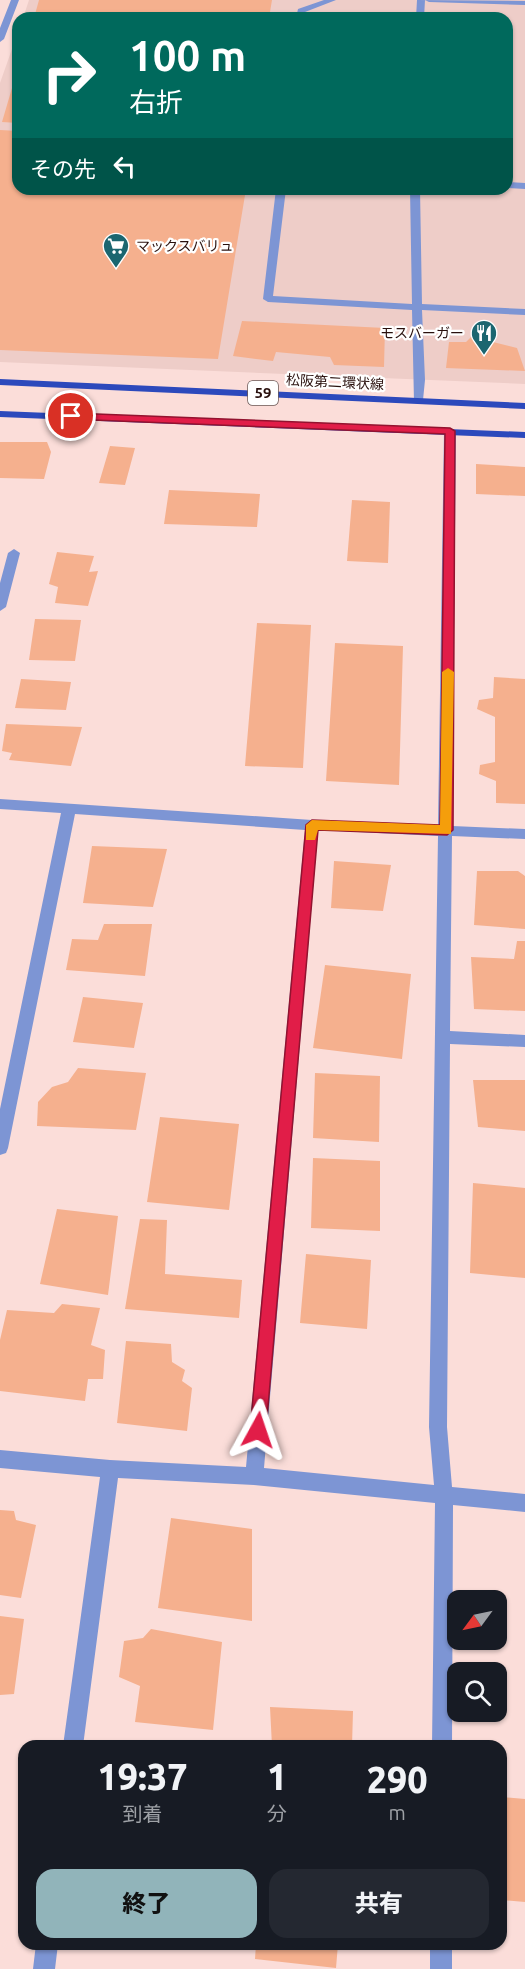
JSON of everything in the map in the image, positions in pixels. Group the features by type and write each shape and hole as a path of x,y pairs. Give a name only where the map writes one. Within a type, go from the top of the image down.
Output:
{"main road":[{"name":"松阪第二環状線","path":"0,382 525,406"},
{"name":"59","path":"0,414 525,435"}],"street":[{"path":"0,39 15,0"},
{"path":"301,12 332,0"},
{"path":"429,0 525,3"},
{"path":"280,195 268,299 525,312"},
{"path":"415,195 420,380 418,400"},
{"path":"442,1740 444,1496 438,1427 447,830 450,431"},
{"path":"0,607 14,553"},
{"path":"0,804 312,825 525,834"},
{"path":"0,1148 69,808"},
{"path":"254,1476 312,825"},
{"path":"444,1037 525,1041"},
{"path":"0,1459 110,1469 254,1476 525,1503"},
{"path":"74,1740 110,1469"},
{"path":"44,1969 46,1950"},
{"path":"441,1950 441,1969"}],"shaded area":[{"path":"29,0 525,0 525,384 0,362 0,83 12,49 12,195 513,195 513,12 25,12"}],"building":[{"path":"39,0 272,0 270,12 36,12"},
{"path":"12,88 12,123 2,122"},
{"name":"マックスバリュ","path":"0,130 12,131 12,195 245,195 218,359 0,350"},
{"path":"242,321 385,328 384,367 334,365 330,357 276,352 273,361 233,356"},
{"name":"モスバーガー","path":"471,337 483,337 489,341 517,348 525,371 446,368 449,342 466,342"},
{"path":"0,442 47,442 51,452 44,479 0,478"},
{"path":"110,446 135,448 125,485 99,483"},
{"path":"476,464 525,467 525,496 476,494"},
{"path":"169,490 260,494 257,527 164,524"},
{"path":"352,500 390,502 388,563 347,561"},
{"path":"57,552 94,556 89,572 98,571 88,606 55,603 58,587 49,584"},
{"path":"35,619 81,620 75,661 29,660"},
{"path":"257,623 311,625 303,768 245,766"},
{"path":"335,643 403,646 399,785 326,781"},
{"path":"494,677 525,679 525,804 496,803 496,781 479,774 480,765 495,762 495,717 477,709 479,700 493,698"},
{"path":"21,679 71,682 66,710 15,708"},
{"path":"6,724 82,727 71,766 9,760 12,753 2,751"},
{"path":"92,846 167,849 153,907 83,903"},
{"path":"334,861 391,865 383,911 331,908"},
{"path":"477,871 518,871 525,876 525,929 474,925"},
{"path":"104,924 152,924 145,976 66,970 72,939 98,940"},
{"path":"517,941 525,941 525,1011 474,1009 471,957 514,959"},
{"path":"325,965 411,974 402,1059 313,1048"},
{"path":"83,997 143,1003 134,1048 73,1042"},
{"path":"78,1068 146,1073 136,1130 37,1126 38,1102 52,1087 68,1082"},
{"path":"315,1073 380,1076 379,1142 313,1138"},
{"path":"473,1080 525,1080 525,1131 478,1127"},
{"path":"160,1117 239,1124 229,1210 147,1202"},
{"path":"313,1158 380,1161 380,1231 311,1228"},
{"path":"473,1183 525,1188 525,1278 470,1273"},
{"path":"57,1209 118,1216 108,1295 40,1284"},
{"path":"140,1219 167,1220 165,1274 242,1280 239,1318 125,1309"},
{"path":"306,1254 371,1260 367,1329 300,1323"},
{"path":"62,1304 100,1308 91,1345 105,1350 103,1379 88,1379 85,1401 0,1391 0,1340 7,1310 54,1313"},
{"path":"126,1341 171,1344 172,1362 185,1370 182,1381 192,1388 187,1431 117,1423"},
{"path":"0,1510 14,1511 16,1520 36,1525 21,1598 0,1595"},
{"path":"171,1518 252,1529 252,1621 158,1608"},
{"path":"0,1616 24,1619 14,1694 0,1695"},
{"path":"151,1629 222,1642 213,1730 135,1722 140,1686 119,1677 124,1641 143,1638"},
{"path":"270,1707 353,1711 352,1740 272,1740"},
{"path":"507,1798 525,1799 525,1902 507,1900"},
{"path":"256,1950 338,1950 336,1968 255,1959"}],"slow traffic":[{"path":"311,836 312,825 447,830 448,672"}],"place":[{"name":"マックスバリュ","path":"116,269"},
{"name":"モスバーガー","path":"484,356"}],"route":[{"path":"71,416 450,431 447,830 312,825 258,1430"}]}
